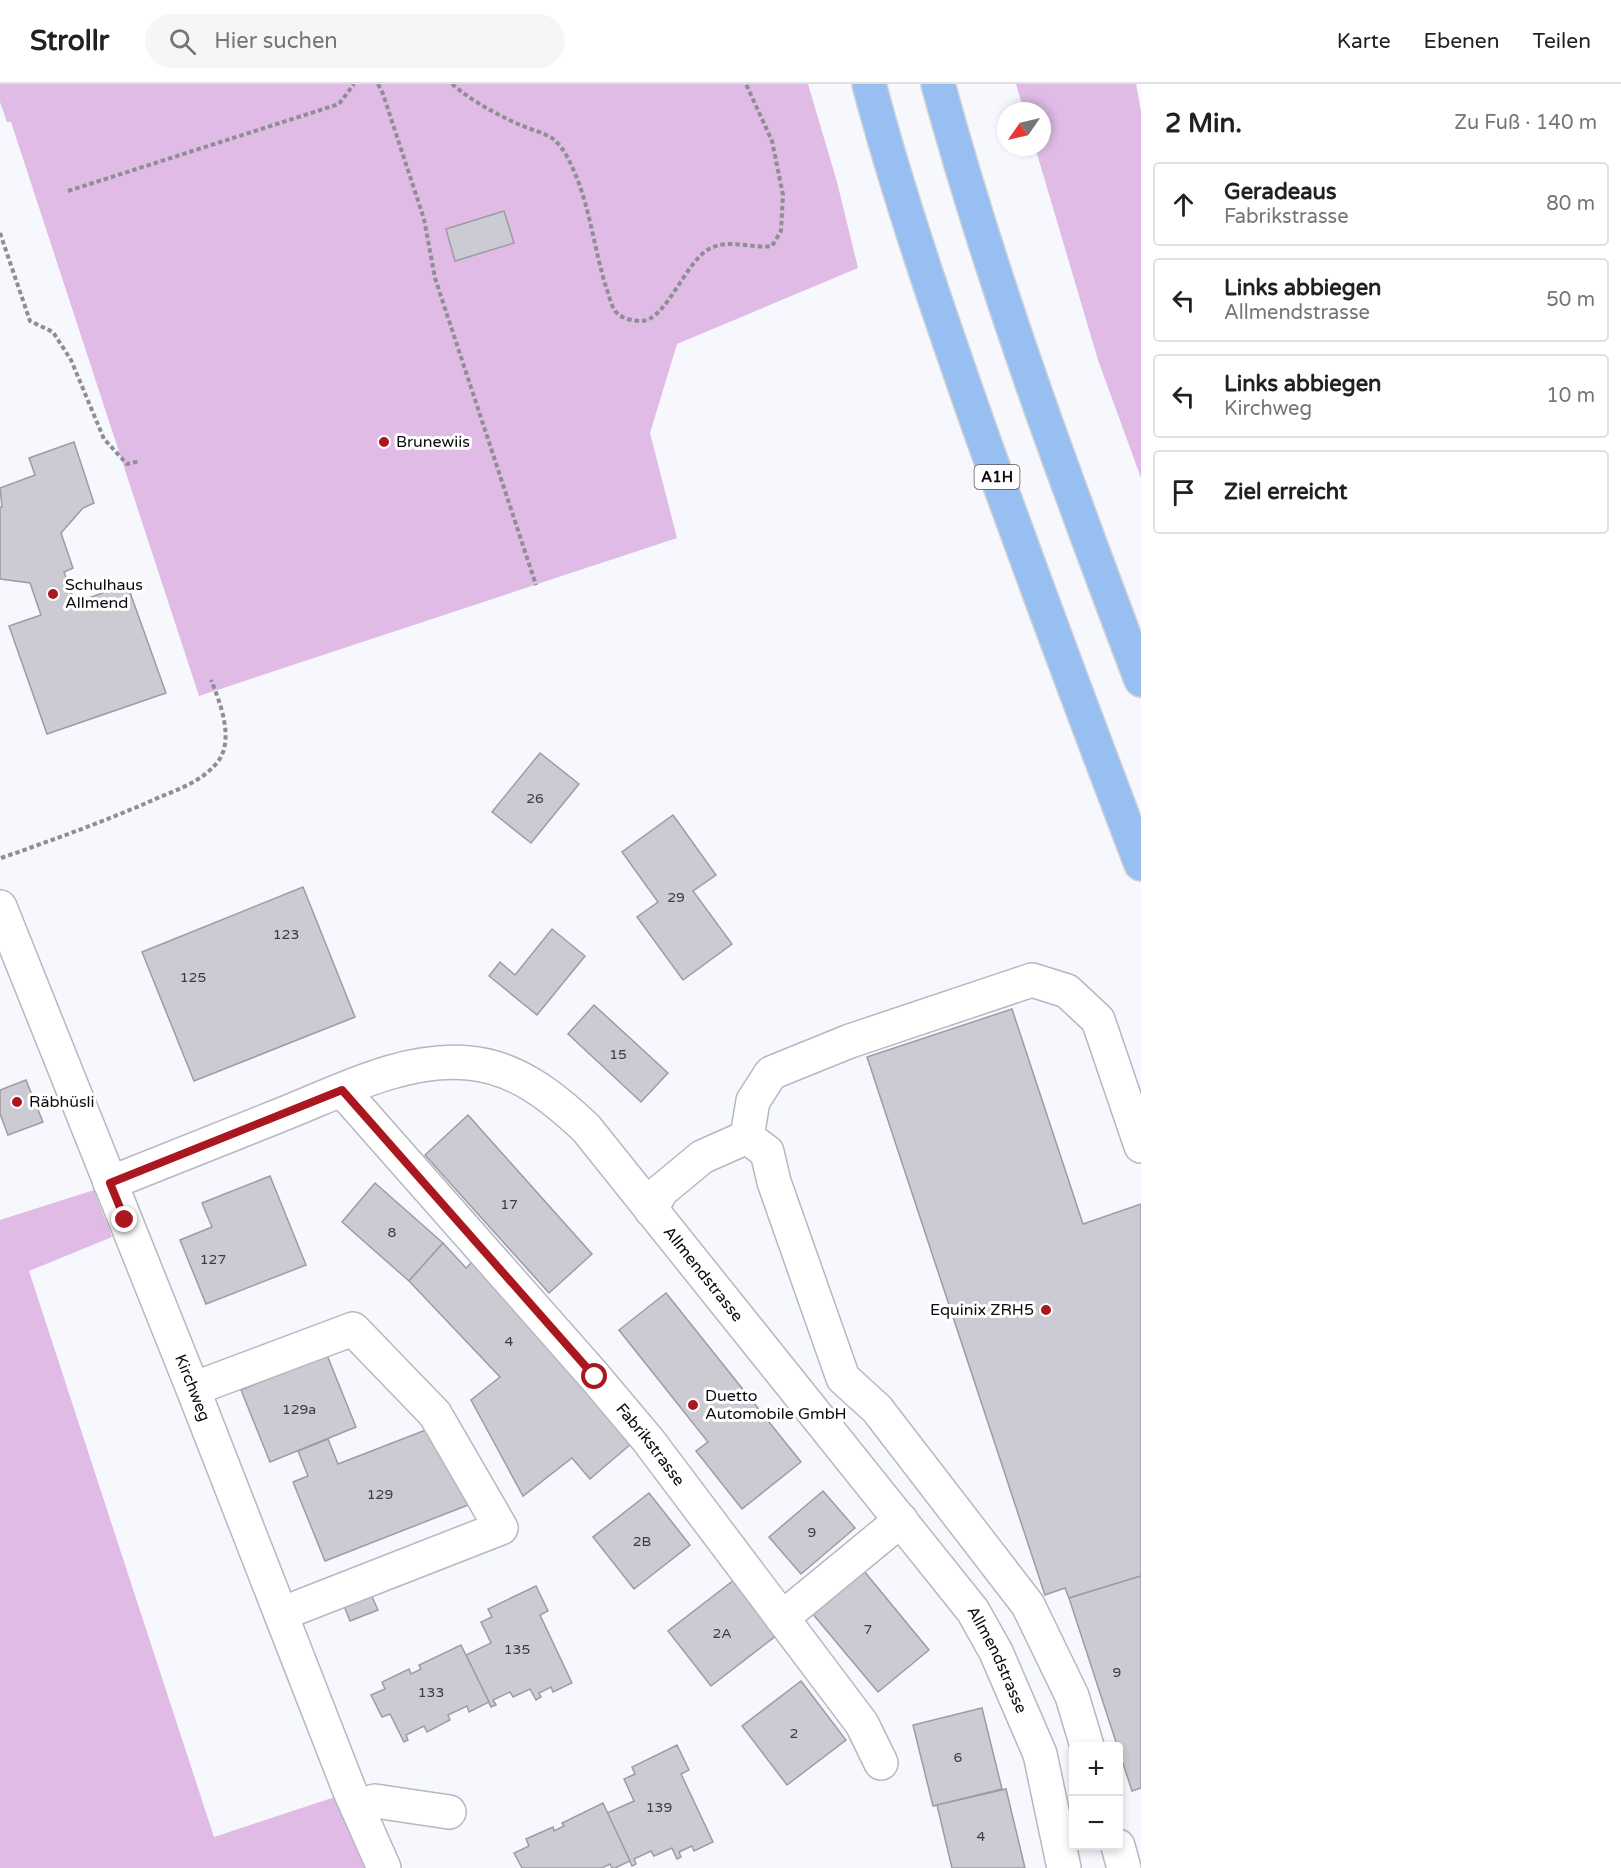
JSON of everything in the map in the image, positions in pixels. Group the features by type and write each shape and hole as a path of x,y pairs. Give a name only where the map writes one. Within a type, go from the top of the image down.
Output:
{"highway":[{"name":"A1H","path":"869,84 914,235 954,355 1070,678 1141,864"},
{"path":"938,84 1014,329 1068,486 1141,680"}],"street":[{"name":"Kirchweg","path":"0,907 357,1807 384,1868"},
{"path":"747,1137 753,1101 771,1073 850,1041 1032,980 1067,990 1098,1020 1141,1146"},
{"name":"Allmendstrasse","path":"110,1183 395,1070 434,1063 470,1063 502,1070 533,1085 559,1103 586,1128 973,1611 996,1652 1040,1754 1064,1868"},
{"name":"Fabrikstrasse","path":"342,1090 648,1440 862,1724 881,1763"},
{"path":"651,1210 661,1191 702,1156 747,1137"},
{"path":"747,1137 767,1152 774,1182 843,1378 877,1409 1028,1605 1072,1695 1086,1742"},
{"path":"192,1389 353,1329 435,1414 501,1528 281,1614"},
{"path":"782,1618 901,1520"},
{"path":"357,1807 375,1801 449,1812"},
{"path":"1119,1850 1124,1868"}],"path":[{"path":"68,191 339,104 354,84"},
{"path":"378,84 424,219 435,278 536,585"},
{"path":"452,84 494,113 552,138 566,154 586,202 600,268 609,297 617,313 627,319 644,321 655,315 697,258 708,249 722,243 772,246 781,231 783,195 772,141 746,84"},
{"path":"0,233 30,321 52,332 70,360 104,439 127,464 140,461"},
{"path":"1,858 79,832 197,781 220,759 226,736 222,708 211,680"}],"shaded area":[{"name":"Brunewiis","path":"0,84 808,84 837,182 858,268 677,344 650,433 677,538 199,696 11,122 7,122 0,102"},
{"path":"1016,84 1136,84 1141,111 1141,478 1098,360 1038,156 1051,156 1051,102 1021,102"},
{"path":"94,1190 112,1237 29,1271 214,1837 344,1794 373,1868 0,1868 0,1220"}],"building":[{"path":"504,211 514,243 455,261 446,229"},
{"name":"Schulhaus Allmend","path":"74,442 94,503 83,508 61,533 73,568 64,572 75,603 127,584 166,693 47,734 9,626 41,615 30,583 0,579 0,507 2,507 0,488 35,475 29,458"},
{"path":"540,753 579,784 531,843 492,812"},
{"path":"673,815 716,875 693,891 732,944 683,980 637,917 658,902 622,852"},
{"path":"303,887 355,1017 194,1081 142,952"},
{"path":"552,929 585,956 537,1015 489,976 500,962 515,975"},
{"path":"594,1005 668,1073 641,1102 568,1034"},
{"name":"Equinix ZRH5","path":"1012,1009 1083,1224 1141,1204 1141,1576 1069,1598 1065,1588 1045,1595 867,1057"},
{"name":"Räbhüsli","path":"26,1080 43,1122 8,1135 0,1114 0,1090"},
{"path":"468,1115 592,1254 549,1293 425,1155"},
{"path":"270,1176 306,1265 206,1304 180,1240 212,1227 202,1203"},
{"path":"375,1183 443,1243 409,1281 342,1222"},
{"path":"443,1243 466,1268 478,1256 638,1438 590,1479 572,1458 523,1496 471,1400 500,1377 409,1281"},
{"path":"666,1293 801,1462 742,1509 696,1451 708,1442 619,1330"},
{"path":"327,1355 356,1427 270,1462 241,1390"},
{"path":"436,1426 468,1505 325,1561 293,1482 308,1476 298,1451 328,1439 338,1464"},
{"path":"823,1491 855,1528 801,1574 769,1537"},
{"path":"649,1493 690,1545 634,1589 593,1537"},
{"path":"859,1565 929,1650 878,1692 807,1607"},
{"path":"1141,1576 1141,1788 1132,1791 1123,1763 1123,1742 1116,1742 1069,1598"},
{"path":"734,1580 777,1635 711,1686 668,1631"},
{"path":"536,1586 548,1611 540,1615 572,1683 553,1692 551,1687 539,1693 541,1697 536,1700 530,1689 513,1697 510,1692 493,1700 496,1705 491,1707 466,1655 491,1643 481,1622 492,1617 488,1609"},
{"path":"369,1590 378,1610 350,1621 342,1601"},
{"path":"461,1645 489,1702 469,1712 467,1706 448,1715 450,1720 427,1732 424,1726 406,1735 408,1740 404,1742 390,1714 382,1717 371,1695 385,1689 382,1682 409,1669 411,1674 421,1669 419,1665"},
{"path":"801,1681 846,1740 787,1785 742,1726"},
{"path":"982,1708 1002,1789 933,1806 913,1725"},
{"path":"677,1745 689,1770 681,1774 713,1842 694,1851 692,1846 679,1852 681,1857 677,1859 672,1848 654,1856 651,1851 634,1859 636,1864 632,1866 607,1813 634,1801 624,1779 635,1774 632,1767"},
{"path":"1006,1789 1025,1868 952,1868 937,1805"},
{"path":"603,1803 630,1861 615,1868 612,1868 610,1864 602,1868 522,1868 514,1853 529,1846 526,1839 553,1827 554,1831 564,1826 562,1823"}],"place":[{"name":"Brunewiis","path":"384,442"},
{"name":"Schulhaus Allmend","path":"53,594"},
{"name":"Räbhüsli","path":"17,1102"},
{"name":"Equinix ZRH5","path":"1046,1310"},
{"name":"Duetto Automobile GmbH","path":"693,1405"}],"route":[{"path":"125,1220 110,1183 342,1090 595,1377"}]}
